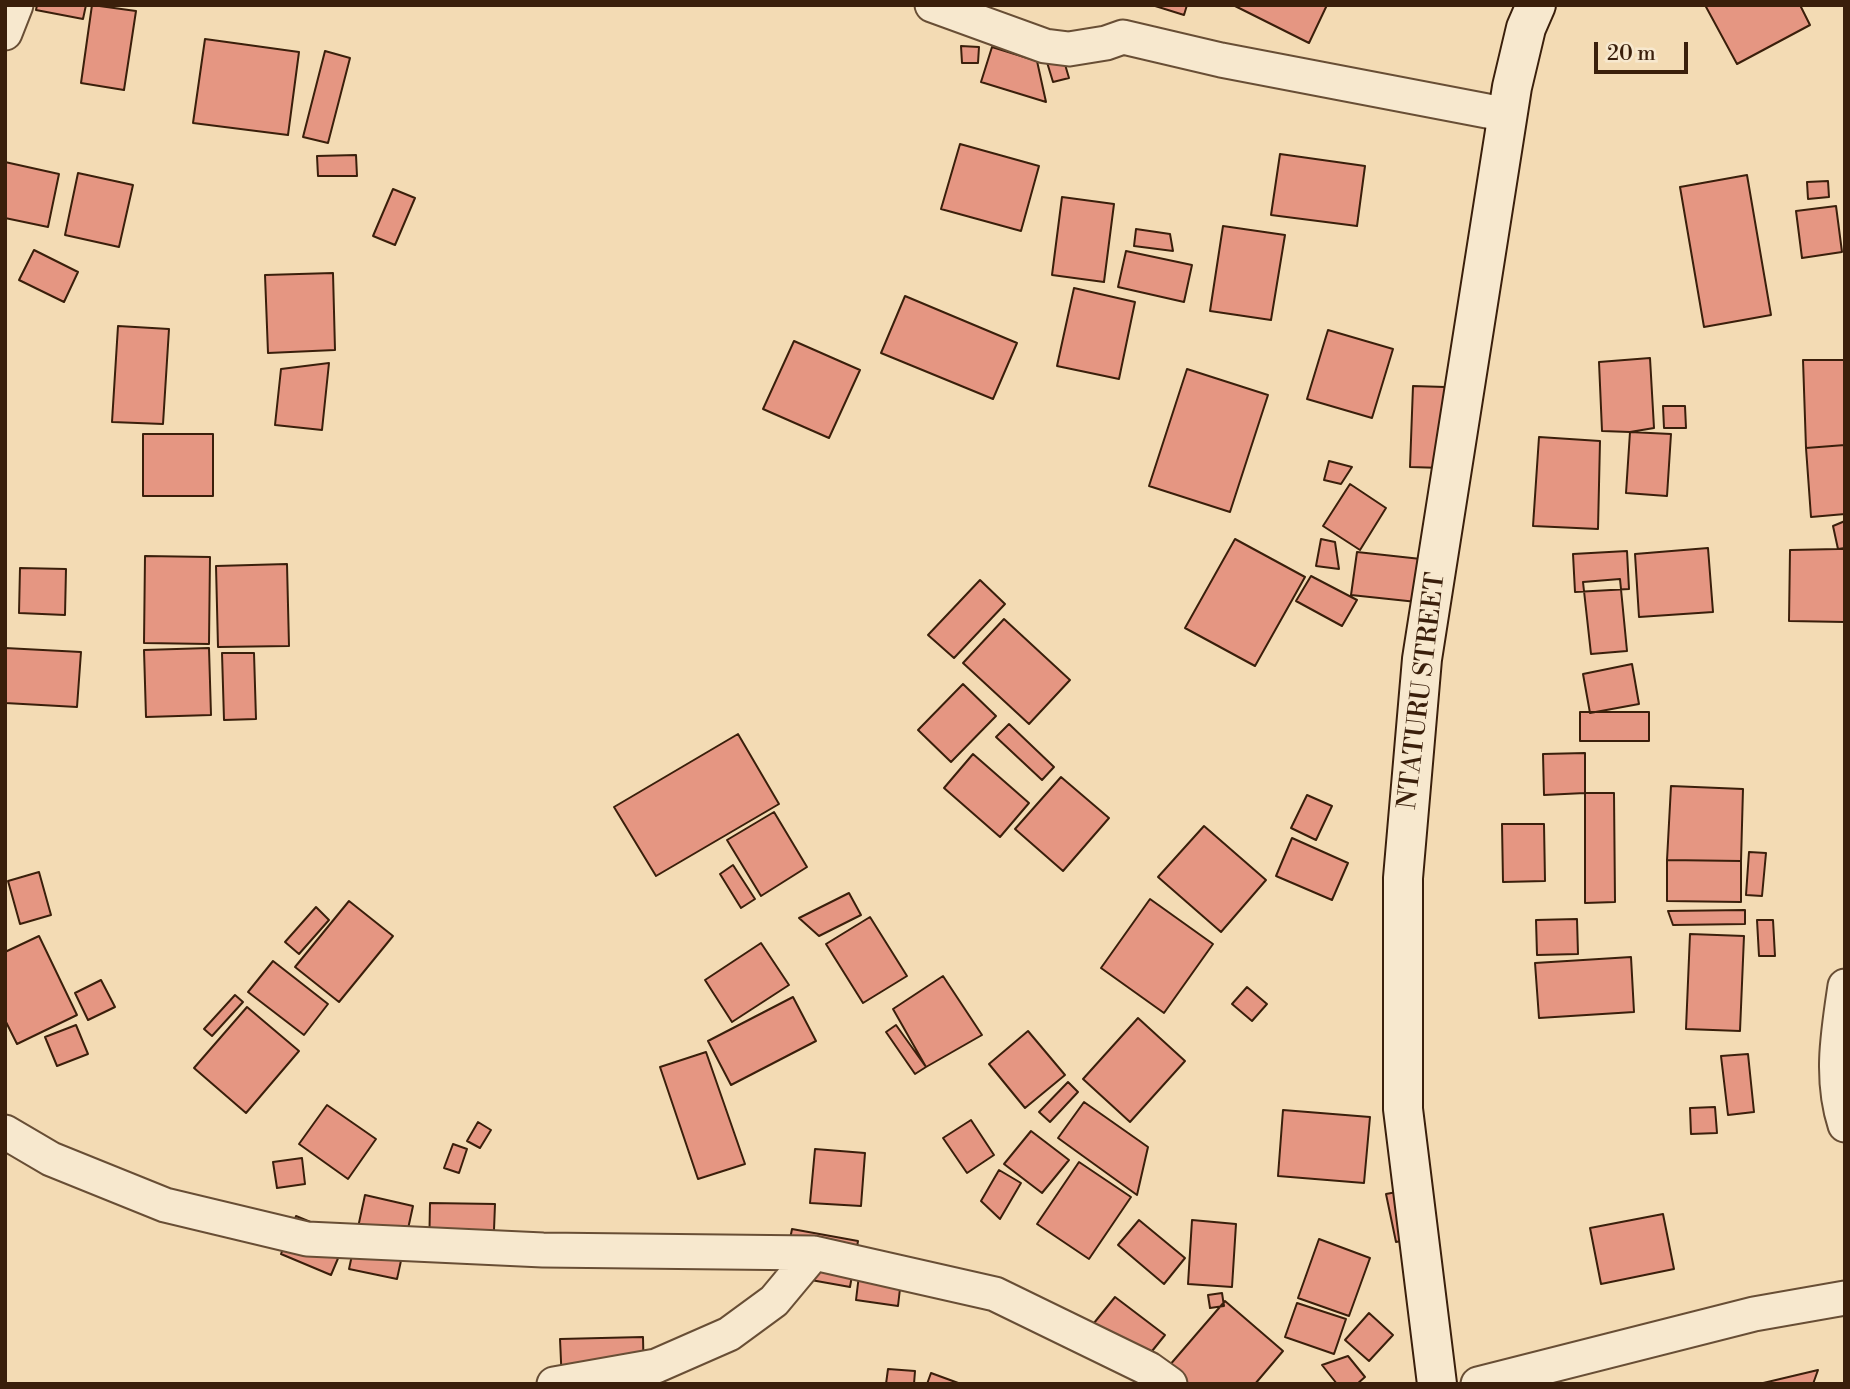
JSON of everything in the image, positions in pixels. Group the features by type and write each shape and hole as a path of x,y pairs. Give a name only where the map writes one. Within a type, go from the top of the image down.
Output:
{"street":[{"path":"5,33 16,5"},
{"path":"932,5 1045,46 1069,49 1106,43 1123,37 1221,60 1508,115"},
{"name":"NTATURU STREET","path":"1437,1384 1403,1109 1403,878 1422,659 1512,88 1536,5"},
{"path":"1845,986 1836,1044 1836,1082 1845,1125"},
{"path":"5,1132 51,1159 165,1205 307,1239 543,1250 814,1253 995,1294 1149,1369 1170,1384"},
{"path":"554,1384 656,1366 729,1334 774,1301 814,1253"},
{"path":"1478,1384 1754,1314 1845,1298"}],"building":[{"path":"37,5 86,5 83,19 36,10"},
{"path":"92,5 136,11 124,90 81,83"},
{"path":"1152,5 1187,5 1184,15"},
{"path":"1233,5 1327,5 1309,43"},
{"path":"1705,5 1800,5 1810,25 1737,64"},
{"path":"205,39 299,52 288,135 193,123"},
{"path":"961,46 979,47 978,63 962,63"},
{"path":"992,47 1037,61 1046,102 981,82"},
{"path":"325,51 350,58 328,143 303,137"},
{"path":"1046,59 1064,61 1069,78 1053,82"},
{"path":"960,144 1039,166 1021,231 941,209"},
{"path":"1280,154 1365,166 1357,226 1271,215"},
{"path":"356,155 357,176 318,176 317,156"},
{"path":"5,162 59,174 48,227 5,218"},
{"path":"78,173 133,185 119,247 65,235"},
{"path":"1747,175 1771,315 1704,327 1680,187"},
{"path":"1828,181 1829,197 1808,199 1807,182"},
{"path":"393,189 415,198 395,245 373,236"},
{"path":"1062,197 1114,204 1104,282 1052,275"},
{"path":"1836,206 1842,252 1802,258 1796,211"},
{"path":"1223,226 1285,235 1271,320 1210,311"},
{"path":"1136,229 1170,234 1173,251 1134,246"},
{"path":"34,250 78,272 64,302 19,280"},
{"path":"1126,251 1192,265 1184,302 1118,287"},
{"path":"333,273 335,350 268,353 265,275"},
{"path":"1074,288 1135,302 1119,379 1057,366"},
{"path":"905,296 1017,343 993,399 881,353"},
{"path":"118,326 169,329 163,424 112,422"},
{"path":"1328,330 1393,349 1372,418 1307,399"},
{"path":"794,341 860,370 829,438 763,409"},
{"path":"1650,358 1654,428 1630,432 1602,431 1599,362"},
{"path":"1803,360 1845,360 1845,445 1806,448"},
{"path":"329,363 322,430 275,425 281,369"},
{"path":"1187,369 1268,395 1230,512 1149,486"},
{"path":"1413,386 1445,387 1443,468 1410,467"},
{"path":"1663,406 1685,406 1686,428 1664,428"},
{"path":"1630,432 1671,434 1667,496 1626,493"},
{"path":"143,434 213,434 213,496 143,496"},
{"path":"1539,437 1600,441 1598,529 1533,526"},
{"path":"1845,445 1845,514 1811,517 1806,448"},
{"path":"1329,461 1352,467 1341,484 1324,480"},
{"path":"1350,484 1386,508 1360,550 1323,526"},
{"path":"1845,521 1845,548 1838,549 1833,526"},
{"path":"1235,539 1305,577 1255,666 1185,628"},
{"path":"1321,539 1335,542 1339,569 1316,566"},
{"path":"1708,548 1713,612 1639,617 1635,554"},
{"path":"1845,549 1845,622 1789,621 1790,550"},
{"path":"1627,551 1629,589 1575,592 1573,554"},
{"path":"1357,552 1421,559 1417,602 1351,595"},
{"path":"145,556 210,557 209,644 144,643"},
{"path":"287,564 289,646 218,647 216,566"},
{"path":"20,568 66,569 65,615 19,613"},
{"path":"1311,576 1357,600 1342,626 1296,601"},
{"path":"1620,579 1627,651 1591,654 1583,582"},
{"path":"980,580 1005,604 954,658 928,635"},
{"path":"1004,619 1070,680 1029,724 963,663"},
{"path":"5,648 81,652 77,707 5,703"},
{"path":"209,648 211,715 146,717 144,650"},
{"path":"222,653 254,653 256,719 224,720"},
{"path":"1632,664 1639,704 1590,713 1583,674"},
{"path":"963,684 996,716 951,762 918,730"},
{"path":"1580,712 1649,712 1649,741 1580,741"},
{"path":"1009,724 1054,767 1042,780 996,737"},
{"path":"738,734 779,804 656,876 614,807"},
{"path":"1585,753 1585,793 1544,795 1543,754"},
{"path":"973,754 1029,803 1000,837 944,788"},
{"path":"1061,777 1109,818 1063,871 1015,829"},
{"path":"1671,786 1743,789 1741,861 1667,860"},
{"path":"1585,793 1614,793 1615,902 1585,903"},
{"path":"1307,795 1332,806 1316,840 1291,828"},
{"path":"774,812 807,867 761,896 727,840"},
{"path":"1502,824 1544,824 1545,881 1503,882"},
{"path":"1204,826 1266,880 1221,932 1158,877"},
{"path":"1292,838 1348,863 1332,900 1276,876"},
{"path":"1749,852 1766,853 1762,896 1746,895"},
{"path":"1667,860 1741,861 1741,902 1667,901"},
{"path":"733,865 755,899 741,908 720,874"},
{"path":"39,872 51,915 20,924 8,881"},
{"path":"849,893 861,915 819,936 799,918"},
{"path":"1150,899 1213,944 1164,1013 1101,968"},
{"path":"349,901 393,936 339,1002 295,967"},
{"path":"316,907 329,920 299,954 285,942"},
{"path":"1745,910 1745,924 1673,925 1668,911"},
{"path":"870,917 907,976 863,1003 826,944"},
{"path":"1577,919 1578,954 1537,955 1536,920"},
{"path":"1757,920 1773,920 1775,956 1759,956"},
{"path":"1690,934 1744,936 1740,1031 1686,1029"},
{"path":"39,936 77,1015 17,1044 5,1020 5,952"},
{"path":"761,943 789,985 732,1022 705,980"},
{"path":"1631,957 1634,1012 1539,1018 1535,963"},
{"path":"273,961 328,1004 304,1035 248,992"},
{"path":"943,976 982,1035 926,1067 893,1009"},
{"path":"101,980 115,1007 88,1020 75,993"},
{"path":"1247,987 1267,1004 1252,1021 1232,1004"},
{"path":"235,995 243,1002 212,1036 204,1029"},
{"path":"793,997 816,1041 731,1085 708,1041"},
{"path":"247,1007 299,1051 246,1113 194,1068"},
{"path":"1138,1018 1185,1061 1130,1122 1083,1079"},
{"path":"76,1025 88,1054 57,1066 45,1037"},
{"path":"896,1025 926,1067 915,1074 886,1032"},
{"path":"1028,1031 1065,1075 1025,1108 989,1064"},
{"path":"706,1052 745,1164 698,1179 660,1067"},
{"path":"1748,1054 1754,1112 1728,1115 1721,1056"},
{"path":"1068,1082 1078,1092 1050,1122 1039,1112"},
{"path":"1084,1102 1148,1147 1137,1195 1058,1138"},
{"path":"327,1105 376,1139 348,1179 299,1144"},
{"path":"1715,1107 1717,1133 1691,1134 1690,1108"},
{"path":"1283,1110 1370,1117 1364,1183 1278,1176"},
{"path":"971,1120 994,1155 967,1173 943,1138"},
{"path":"478,1122 491,1130 480,1148 467,1141"},
{"path":"1031,1131 1069,1160 1042,1193 1004,1164"},
{"path":"453,1144 467,1149 459,1173 444,1168"},
{"path":"815,1149 865,1153 861,1206 810,1203"},
{"path":"302,1158 305,1184 277,1188 273,1162"},
{"path":"1079,1162 1131,1197 1089,1259 1037,1224"},
{"path":"999,1170 1021,1183 1000,1219 981,1201"},
{"path":"1402,1191 1412,1239 1396,1242 1386,1194"},
{"path":"365,1195 413,1206 397,1279 349,1269"},
{"path":"430,1203 495,1204 493,1256 429,1255"},
{"path":"1663,1214 1674,1269 1601,1284 1590,1228"},
{"path":"296,1216 347,1237 331,1275 281,1254"},
{"path":"1139,1220 1185,1258 1164,1284 1118,1245"},
{"path":"1192,1220 1236,1224 1232,1287 1188,1284"},
{"path":"792,1229 858,1241 850,1287 783,1275"},
{"path":"1319,1239 1370,1258 1349,1316 1298,1298"},
{"path":"859,1275 901,1280 898,1306 856,1300"},
{"path":"1222,1293 1224,1306 1210,1308 1208,1295"},
{"path":"1115,1297 1165,1335 1144,1361 1094,1323"},
{"path":"1225,1301 1283,1351 1255,1384 1159,1384 1156,1381"},
{"path":"1297,1303 1346,1319 1334,1354 1285,1337"},
{"path":"1369,1313 1393,1335 1369,1361 1345,1340"},
{"path":"643,1337 644,1384 562,1384 560,1339"},
{"path":"1348,1356 1365,1377 1357,1384 1337,1384 1322,1365"},
{"path":"888,1369 915,1371 914,1384 886,1384"},
{"path":"1818,1370 1813,1384 1759,1384"},
{"path":"931,1373 961,1384 927,1384"}]}
